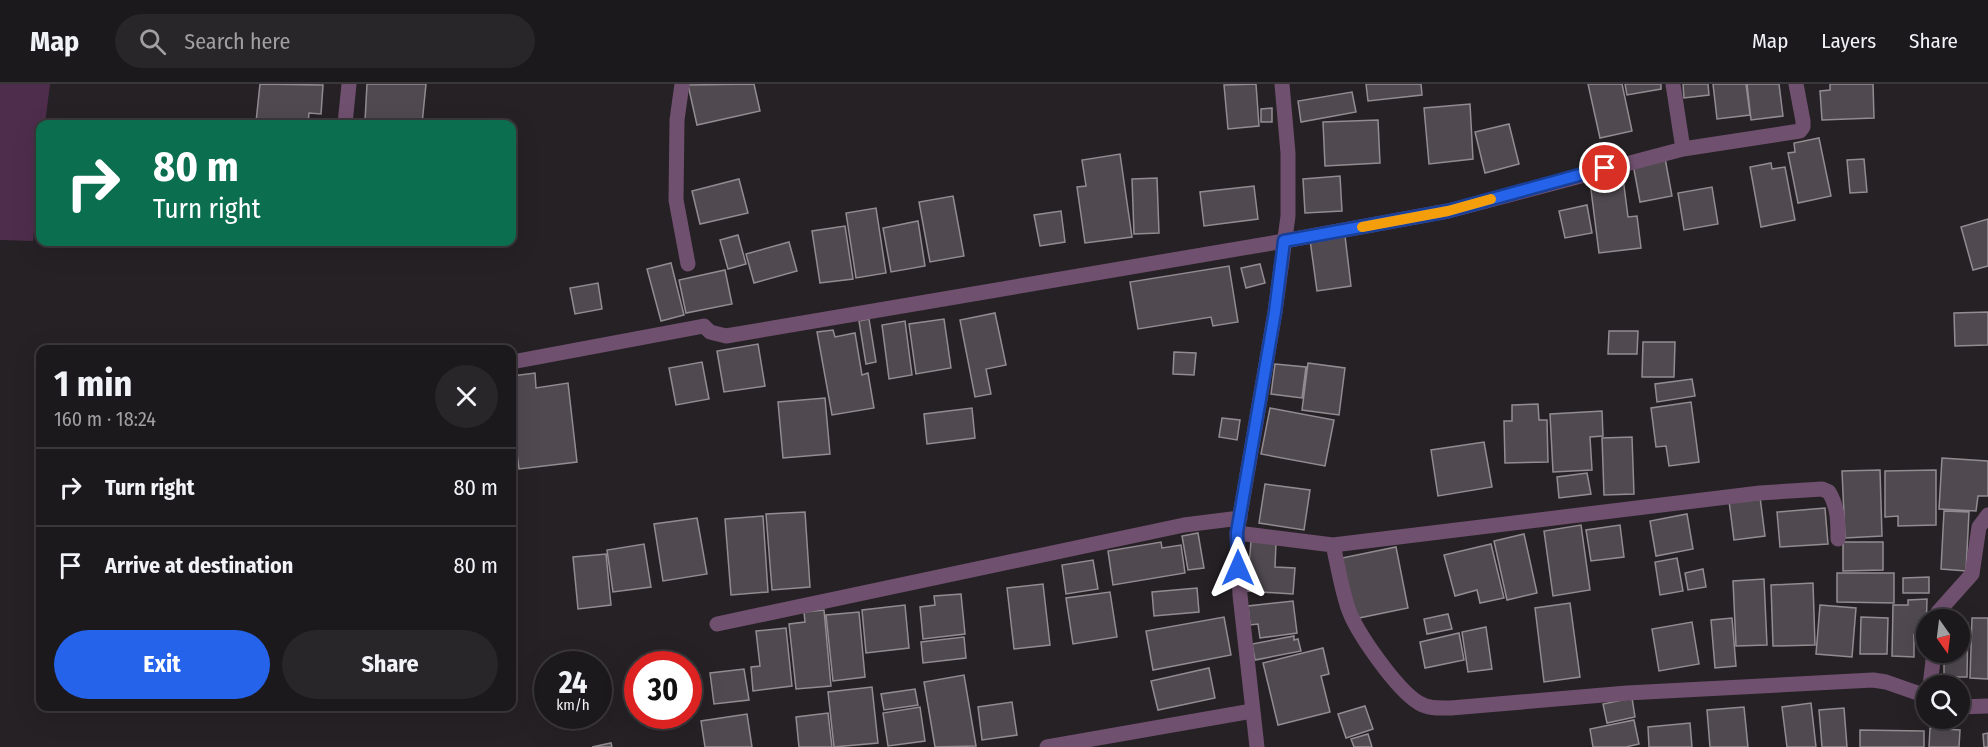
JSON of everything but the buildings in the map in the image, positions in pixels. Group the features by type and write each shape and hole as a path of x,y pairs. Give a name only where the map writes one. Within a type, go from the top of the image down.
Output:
{"street":[{"path":"345,120 349,84"},
{"path":"682,84 677,120 676,200 688,264"},
{"path":"1257,747 1238,568 1238,525 1275,312 1289,191 1282,84"},
{"path":"1673,84 1683,148"},
{"path":"516,361 704,326 710,332 726,336 1448,211 1683,148 1800,131 1803,121 1796,84"},
{"path":"717,624 1184,525 1238,525 1333,545 1760,493 1822,489 1829,492 1835,504 1838,515 1838,539"},
{"path":"1941,609 1972,574 1979,527 1988,515"},
{"path":"1333,545 1348,610 1384,667 1406,691 1426,706 1451,708 1627,693 1873,680 1916,692"},
{"path":"1970,707 1988,706"},
{"path":"1047,747 1252,711"}],"shaded area":[{"path":"0,84 50,84 46,120 36,120 36,211 33,241 0,240"}],"slow traffic":[{"path":"1362,227 1448,211 1491,199"}],"route":[{"path":"1238,568 1237,532 1275,312 1284,241 1448,211 1605,168"}]}
